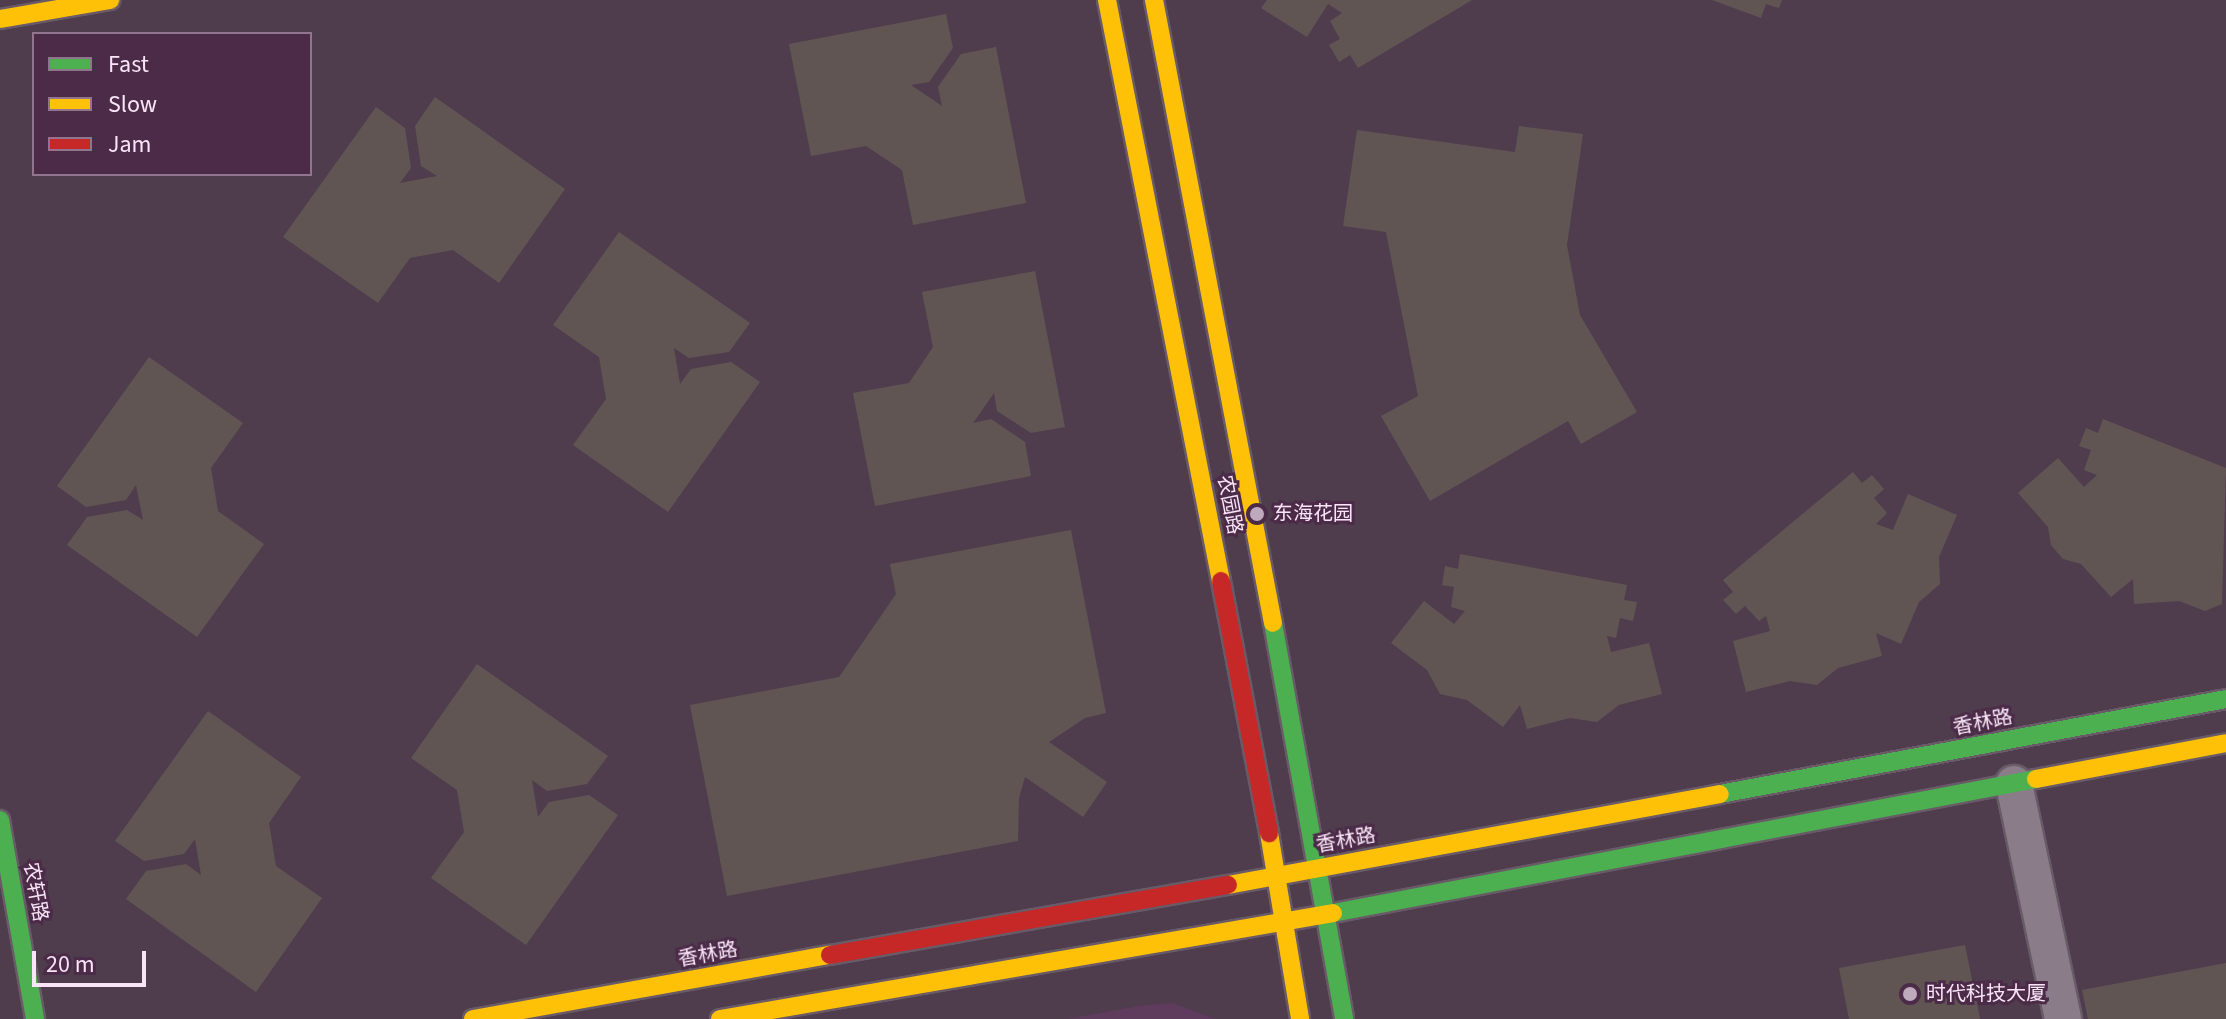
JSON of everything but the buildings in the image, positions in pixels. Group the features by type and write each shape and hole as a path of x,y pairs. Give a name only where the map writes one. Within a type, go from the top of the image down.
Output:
{"street":[{"path":"0,19 110,0"},
{"name":"农园路","path":"1107,0 1300,1019"},
{"name":"农园路","path":"1154,0 1319,868 1344,1019"},
{"name":"香林路","path":"473,1019 1319,868 2226,699"},
{"path":"720,1019 1284,922 2226,743"},
{"path":"2014,784 2063,1019"},
{"name":"农轩路","path":"0,820 35,1019"}],"shaded area":[{"path":"1172,1003 1215,1019 1068,1019 1139,1006"}],"traffic: fast":[{"path":"1273,623 1344,1019"},
{"path":"1720,794 2226,699"},
{"path":"1333,913 2036,779"},
{"path":"0,820 35,1019"}],"traffic: slow":[{"path":"0,19 110,0"},
{"path":"1107,0 1221,581"},
{"path":"1154,0 1273,623"},
{"path":"2036,779 2226,743"},
{"path":"1228,885 1720,794"},
{"path":"1269,833 1300,1019"},
{"path":"720,1019 1333,913"},
{"path":"473,1019 830,955"}],"traffic: jam":[{"path":"1221,581 1269,833"},
{"path":"830,955 1228,885"}],"place":[{"name":"东海花园","path":"1257,514"},
{"name":"时代科技大厦","path":"1910,994"}]}
